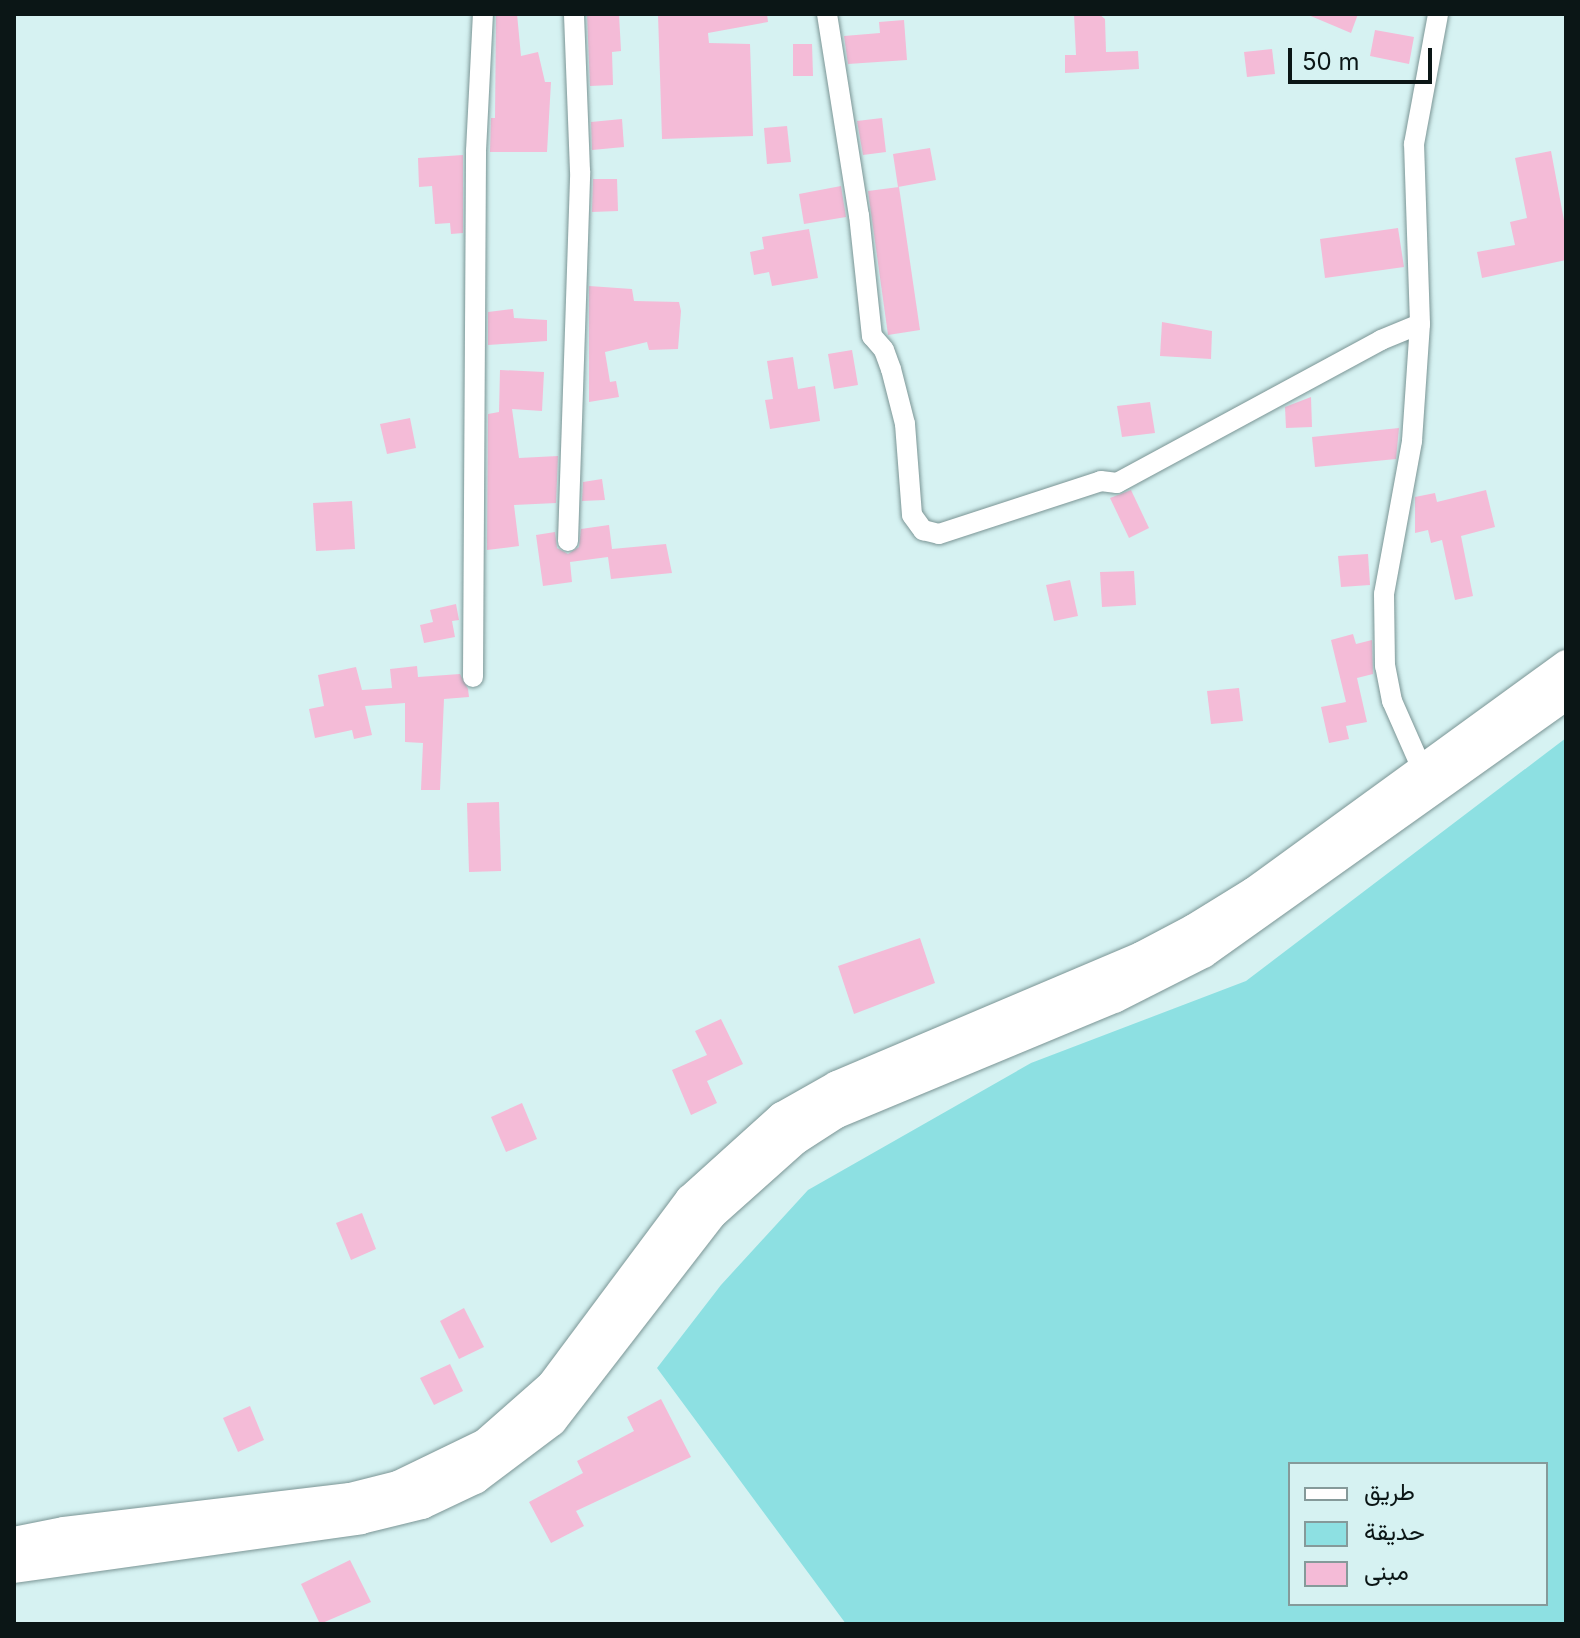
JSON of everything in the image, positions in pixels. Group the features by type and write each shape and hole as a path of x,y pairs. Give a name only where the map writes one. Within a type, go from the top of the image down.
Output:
{"highway":[{"path":"14,1542 64,1532 350,1498 444,1467 485,1444 552,1385 690,1200 782,1117 850,1080 1088,981 1194,929 1254,892 1566,665"},
{"path":"14,1568 361,1519 422,1504 475,1479 552,1421 712,1214 795,1140 835,1114 1114,998 1203,953 1566,695"}],"street":[{"path":"473,677 476,151 483,14"},
{"path":"568,541 580,171 574,14"},
{"path":"827,14 859,215 872,336 884,350 891,369 905,424 912,515 923,530 939,534 1101,481 1117,483 1381,340 1420,324"},
{"path":"1422,769 1392,701 1384,594 1412,441 1420,324 1414,144 1438,14"}],"green space":[{"path":"1566,738 1566,1624 846,1624 657,1368 721,1285 808,1190 1031,1063 1246,981"}],"building":[{"path":"496,14 517,14 521,56 538,52 545,82 551,82 547,152 490,152 491,118 495,118"},
{"path":"587,14 619,14 621,51 612,52 613,85 590,86"},
{"path":"658,14 767,14 768,22 708,33 709,43 750,44 753,136 662,139"},
{"path":"1074,14 1099,14 1105,19 1106,52 1138,51 1139,69 1065,73 1065,55 1076,55"},
{"path":"1306,14 1358,14 1351,33"},
{"path":"904,20 907,60 848,64 844,36 880,33 879,22"},
{"path":"1375,30 1414,37 1409,64 1370,56"},
{"path":"793,44 812,44 813,76 793,76"},
{"path":"1272,49 1275,74 1247,77 1244,52"},
{"path":"882,118 886,152 863,155 857,121"},
{"path":"622,119 624,147 592,150 591,122"},
{"path":"787,126 791,162 767,164 764,128"},
{"path":"930,148 936,180 898,187 893,154"},
{"path":"1551,151 1566,231 1566,260 1482,278 1477,252 1515,245 1510,222 1527,218 1515,158"},
{"path":"463,155 463,233 451,234 450,223 435,224 432,186 419,187 418,158"},
{"path":"593,179 617,179 618,211 592,212"},
{"path":"841,186 846,217 804,224 799,194"},
{"path":"899,187 920,330 888,335 868,191"},
{"path":"1398,228 1404,267 1325,278 1320,239"},
{"path":"809,229 818,278 772,286 769,272 754,275 750,252 764,249 762,237"},
{"path":"589,286 632,289 634,301 679,302 681,311 678,349 649,350 647,342 605,352 610,382 616,381 619,397 589,402"},
{"path":"513,309 514,318 547,320 547,341 488,345 488,312"},
{"path":"1162,322 1212,331 1211,359 1160,356"},
{"path":"852,350 858,385 834,389 828,354"},
{"path":"793,357 798,389 815,386 820,421 770,429 765,400 773,399 767,361"},
{"path":"500,370 544,372 542,411 512,409 519,458 558,456 556,503 514,505 519,546 487,550 488,414 499,412"},
{"path":"1311,397 1312,427 1286,428 1285,407"},
{"path":"1150,402 1155,433 1122,437 1117,406"},
{"path":"410,418 416,448 387,454 380,424"},
{"path":"1399,428 1396,459 1315,467 1312,437"},
{"path":"602,479 605,500 582,501 583,482"},
{"path":"1131,490 1149,528 1129,538 1110,498"},
{"path":"1486,490 1495,527 1461,536 1473,596 1455,600 1442,540 1431,543 1428,530 1415,533 1415,497 1435,493 1437,502"},
{"path":"352,501 355,549 316,551 313,503"},
{"path":"609,525 612,549 666,544 672,573 611,579 608,557 570,562 572,582 543,586 536,535 555,532 557,548 568,554 579,547 581,529"},
{"path":"1368,554 1370,585 1341,587 1338,556"},
{"path":"1134,571 1136,605 1102,607 1100,572"},
{"path":"1070,580 1078,616 1054,621 1046,585"},
{"path":"456,604 459,620 452,621 455,637 424,643 420,625 433,622 430,610"},
{"path":"1353,634 1356,644 1372,640 1373,674 1357,678 1367,722 1346,726 1349,739 1329,743 1321,707 1346,702 1331,640"},
{"path":"417,666 418,677 460,674 468,689 469,697 444,699 440,790 421,790 423,743 405,742 405,703 365,706 372,735 354,739 352,730 315,738 309,709 324,706 318,675 356,667 362,690 392,688 390,669"},
{"path":"1239,688 1243,721 1211,724 1207,691"},
{"path":"499,802 501,871 469,872 467,803"},
{"path":"920,938 935,983 854,1014 838,966"},
{"path":"721,1019 743,1064 707,1081 717,1103 691,1115 672,1070 707,1055 695,1031"},
{"path":"522,1103 537,1139 506,1152 491,1117"},
{"path":"362,1213 376,1249 351,1260 336,1223"},
{"path":"464,1308 484,1347 459,1359 440,1321"},
{"path":"450,1364 463,1391 434,1405 420,1378"},
{"path":"661,1399 691,1457 576,1511 584,1526 551,1543 529,1502 583,1473 577,1461 634,1431 627,1417"},
{"path":"250,1406 264,1440 238,1452 223,1418"},
{"path":"350,1560 371,1602 320,1624 301,1584"}]}
